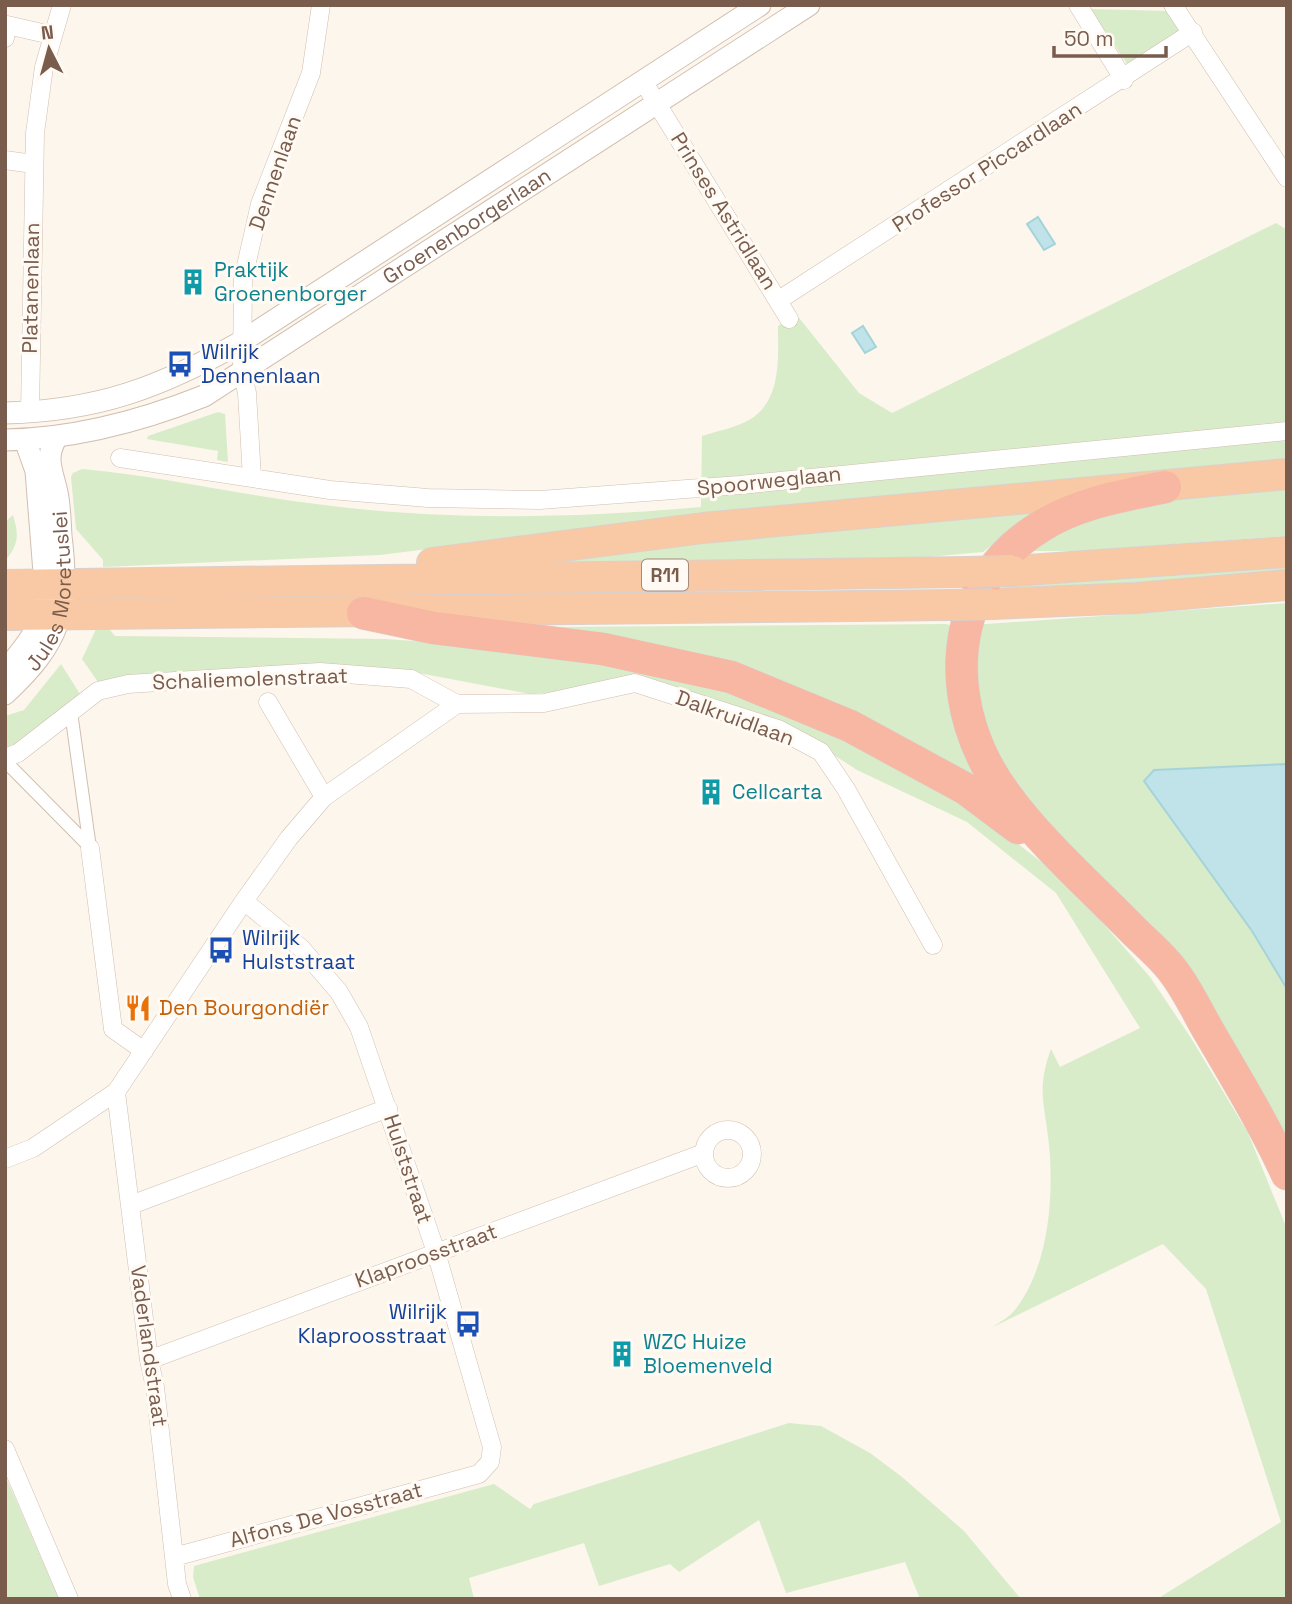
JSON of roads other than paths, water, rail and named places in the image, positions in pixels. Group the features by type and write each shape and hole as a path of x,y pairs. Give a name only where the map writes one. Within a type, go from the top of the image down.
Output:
{"highway":[{"path":"363,579 414,566 475,556 703,528 1287,474"},
{"path":"1165,487 1107,499 1066,513 1038,527 1003,558 971,609 964,634 961,693 980,751 1006,796 1173,971 1263,1123 1287,1174"},
{"name":"R11","path":"5,585 1013,571 1287,552"},
{"name":"R11","path":"5,615 951,605 1137,598 1287,586"},
{"path":"363,613 434,628 603,649 731,677 850,726 966,789 1075,871"}],"street":[{"name":"Platanenlaan","path":"30,412 33,164 39,101 51,36 62,5"},
{"name":"Dennenlaan","path":"241,342 241,298 248,253 260,204 311,73 321,5"},
{"name":"Groenenborgerlaan","path":"5,412 75,408 122,397 184,374 241,342 760,5"},
{"name":"Groenenborgerlaan","path":"15,440 57,437 135,421 204,396 809,5"},
{"path":"1078,5 1124,79"},
{"path":"1173,5 1287,178"},
{"path":"5,38 7,25 51,36"},
{"name":"Professor Piccardlaan","path":"779,300 1193,32"},
{"path":"643,81 658,104"},
{"name":"Prinses Astridlaan","path":"658,104 789,319"},
{"path":"5,160 33,164"},
{"path":"241,342 252,478"},
{"name":"Spoorweglaan","path":"120,457 330,490 428,498 540,500 728,486 1287,431"},
{"name":"Jules Moretuslei","path":"5,694 25,676 42,652 53,615 56,584 56,488 49,456 57,437"},
{"name":"Jules Moretuslei","path":"15,440 36,471 56,584"},
{"name":"Jules Moretuslei","path":"5,670 53,615"},
{"name":"Schaliemolenstraat","path":"5,760 18,753 98,691 128,684 320,672 411,679 457,704 544,703 635,683"},
{"name":"Dalkruidlaan","path":"635,683 778,729 821,752 846,789 933,945"},
{"name":"Schaliemolenstraat","path":"268,702 324,797"},
{"path":"5,1159 33,1148 116,1092 244,901 289,838 324,797 457,704"},
{"path":"71,712 113,1029 144,1051"},
{"path":"5,760 90,848"},
{"name":"Hulststraat","path":"244,901 302,948 339,992 359,1027 436,1252 492,1447 491,1462 479,1474"},
{"name":"Vaderlandstraat","path":"116,1092 149,1360 155,1387 174,1557 182,1599"},
{"path":"131,1205 388,1108"},
{"name":"Klaproosstraat","path":"149,1360 704,1153"},
{"path":"5,1449 69,1599"},
{"name":"Alfons De Vosstraat","path":"174,1557 479,1474"}],"water":[{"path":"1038,217 1055,244 1044,250 1027,224"},
{"path":"863,326 876,347 865,353 852,333"},
{"path":"1287,764 1287,989 1252,931 1144,781 1154,770"}],"place":[{"name":"Praktijk Groenenborger","path":"193,282"},
{"name":"Wilrijk Dennenlaan","path":"180,364"},
{"name":"Cellcarta","path":"711,792"},
{"name":"Wilrijk Hulststraat","path":"221,950"},
{"name":"Den Bourgondiër","path":"138,1008"},
{"name":"Wilrijk Klaproosstraat","path":"468,1324"},
{"name":"WZC Huize Bloemenveld","path":"622,1354"}]}
